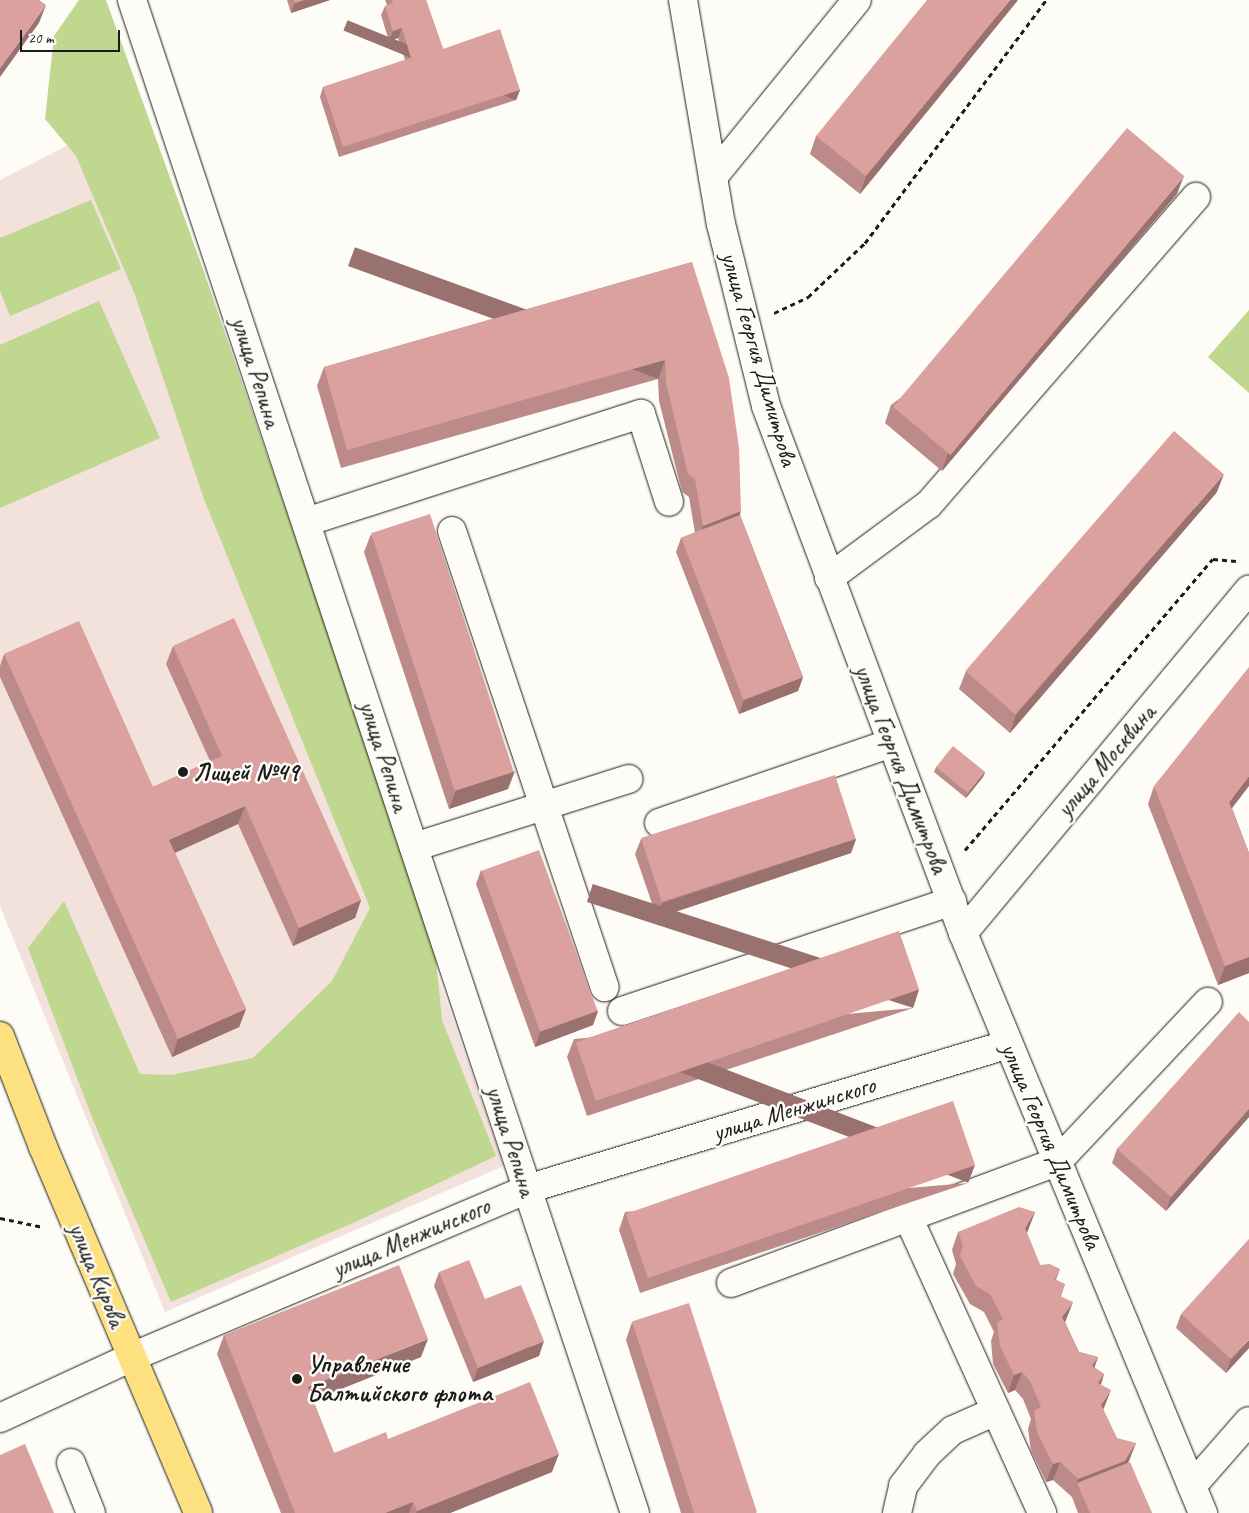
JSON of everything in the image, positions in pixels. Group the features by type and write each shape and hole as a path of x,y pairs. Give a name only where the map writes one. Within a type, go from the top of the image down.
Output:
{"main road":[{"name":"улица Кирова","path":"0,1036 198,1513"}],"street":[{"name":"улица Репина","path":"132,0 635,1513"},
{"name":"улица Георгия Димитрова","path":"682,0 713,177 746,327 766,406 963,933 1203,1513"},
{"path":"713,177 857,0"},
{"path":"829,578 929,504 1196,197"},
{"path":"306,522 641,414 669,502"},
{"path":"452,531 605,987"},
{"name":"улица Москвина","path":"963,933 1249,590"},
{"path":"659,823 891,743"},
{"path":"414,847 628,779"},
{"path":"622,1010 947,889"},
{"path":"731,1283 1058,1162 1208,1002"},
{"name":"улица Менжинского","path":"0,1418 132,1357 527,1189 1009,1044"},
{"path":"908,1217 1042,1513"},
{"path":"897,1513 903,1486 927,1454 953,1430 996,1411"},
{"path":"1192,1486 1249,1421"},
{"path":"71,1463 91,1513"}],"path":[{"path":"746,327 808,297 865,243 1046,0"},
{"path":"947,889 1213,559 1244,562"},
{"path":"0,1218 46,1228"}],"shaded area":[{"name":"Лицей №49","path":"137,110 504,1166 165,1312 0,906 0,180"}],"green space":[{"path":"79,0 106,0 203,269 434,940 442,1020 496,1156 364,1218 171,1302 93,1120 28,948 64,901 140,1074 172,1075 253,1058 332,981 370,908 204,499 135,295 76,156 45,119 54,36"},
{"path":"91,200 121,269 10,316 0,291 0,238"},
{"path":"99,301 160,438 0,508 0,345"},
{"path":"1249,310 1249,393 1208,357"}],"building":[{"path":"0,0 39,0 46,5 0,68"},
{"path":"392,0 426,0 443,49 500,29 520,90 343,147 323,87 411,58 402,28 393,31 385,6 393,3"},
{"path":"927,0 1010,0 866,176 816,136"},
{"path":"1127,128 1184,176 950,455 893,407"},
{"path":"692,262 729,378 739,448 741,511 703,526 695,479 688,474 666,383 665,360 347,450 324,367"},
{"path":"1174,431 1224,474 1015,714 965,671"},
{"path":"430,514 514,772 455,791 371,533"},
{"path":"740,515 802,677 744,700 681,538"},
{"path":"234,618 361,900 299,928 245,806 169,840 246,1009 178,1039 4,654 79,621 153,787 222,756 173,646"},
{"path":"1249,667 1249,776 1229,802 1249,853 1249,957 1225,966 1154,786"},
{"path":"953,746 985,772 968,793 936,767"},
{"path":"835,775 856,839 662,902 641,838"},
{"path":"539,850 597,1011 540,1032 482,871"},
{"path":"899,931 919,990 596,1101 576,1042"},
{"path":"1239,1012 1249,1022 1249,1109 1171,1197 1117,1149"},
{"path":"953,1101 975,1165 648,1278 626,1214"},
{"path":"1019,1207 1035,1212 1025,1228 1040,1265 1050,1264 1060,1269 1054,1280 1065,1284 1060,1296 1073,1302 1062,1317 1079,1352 1098,1357 1092,1366 1104,1374 1098,1383 1111,1390 1101,1405 1117,1438 1136,1443 1125,1461 1078,1479 1060,1462 1053,1464 1037,1432 1034,1411 1041,1407 1030,1381 1022,1372 1014,1375 1000,1346 997,1323 1003,1319 990,1294 976,1286 960,1256 963,1245 958,1232"},
{"path":"1249,1239 1249,1340 1231,1359 1181,1314"},
{"path":"469,1260 485,1299 521,1285 544,1341 478,1368 439,1272"},
{"name":"Управление Балтийского флота","path":"399,1265 428,1339 308,1387 334,1453 386,1432 388,1439 530,1382 559,1454 417,1511 413,1502 385,1513 295,1513 224,1335"},
{"path":"689,1303 757,1512 694,1513 632,1322"},
{"path":"25,1444 54,1513 0,1513 0,1455"},
{"path":"1130,1462 1152,1513 1090,1513 1077,1483"}],"place":[{"name":"Лицей №49","path":"183,772"},
{"name":"Управление Балтийского флота","path":"297,1379"}]}
